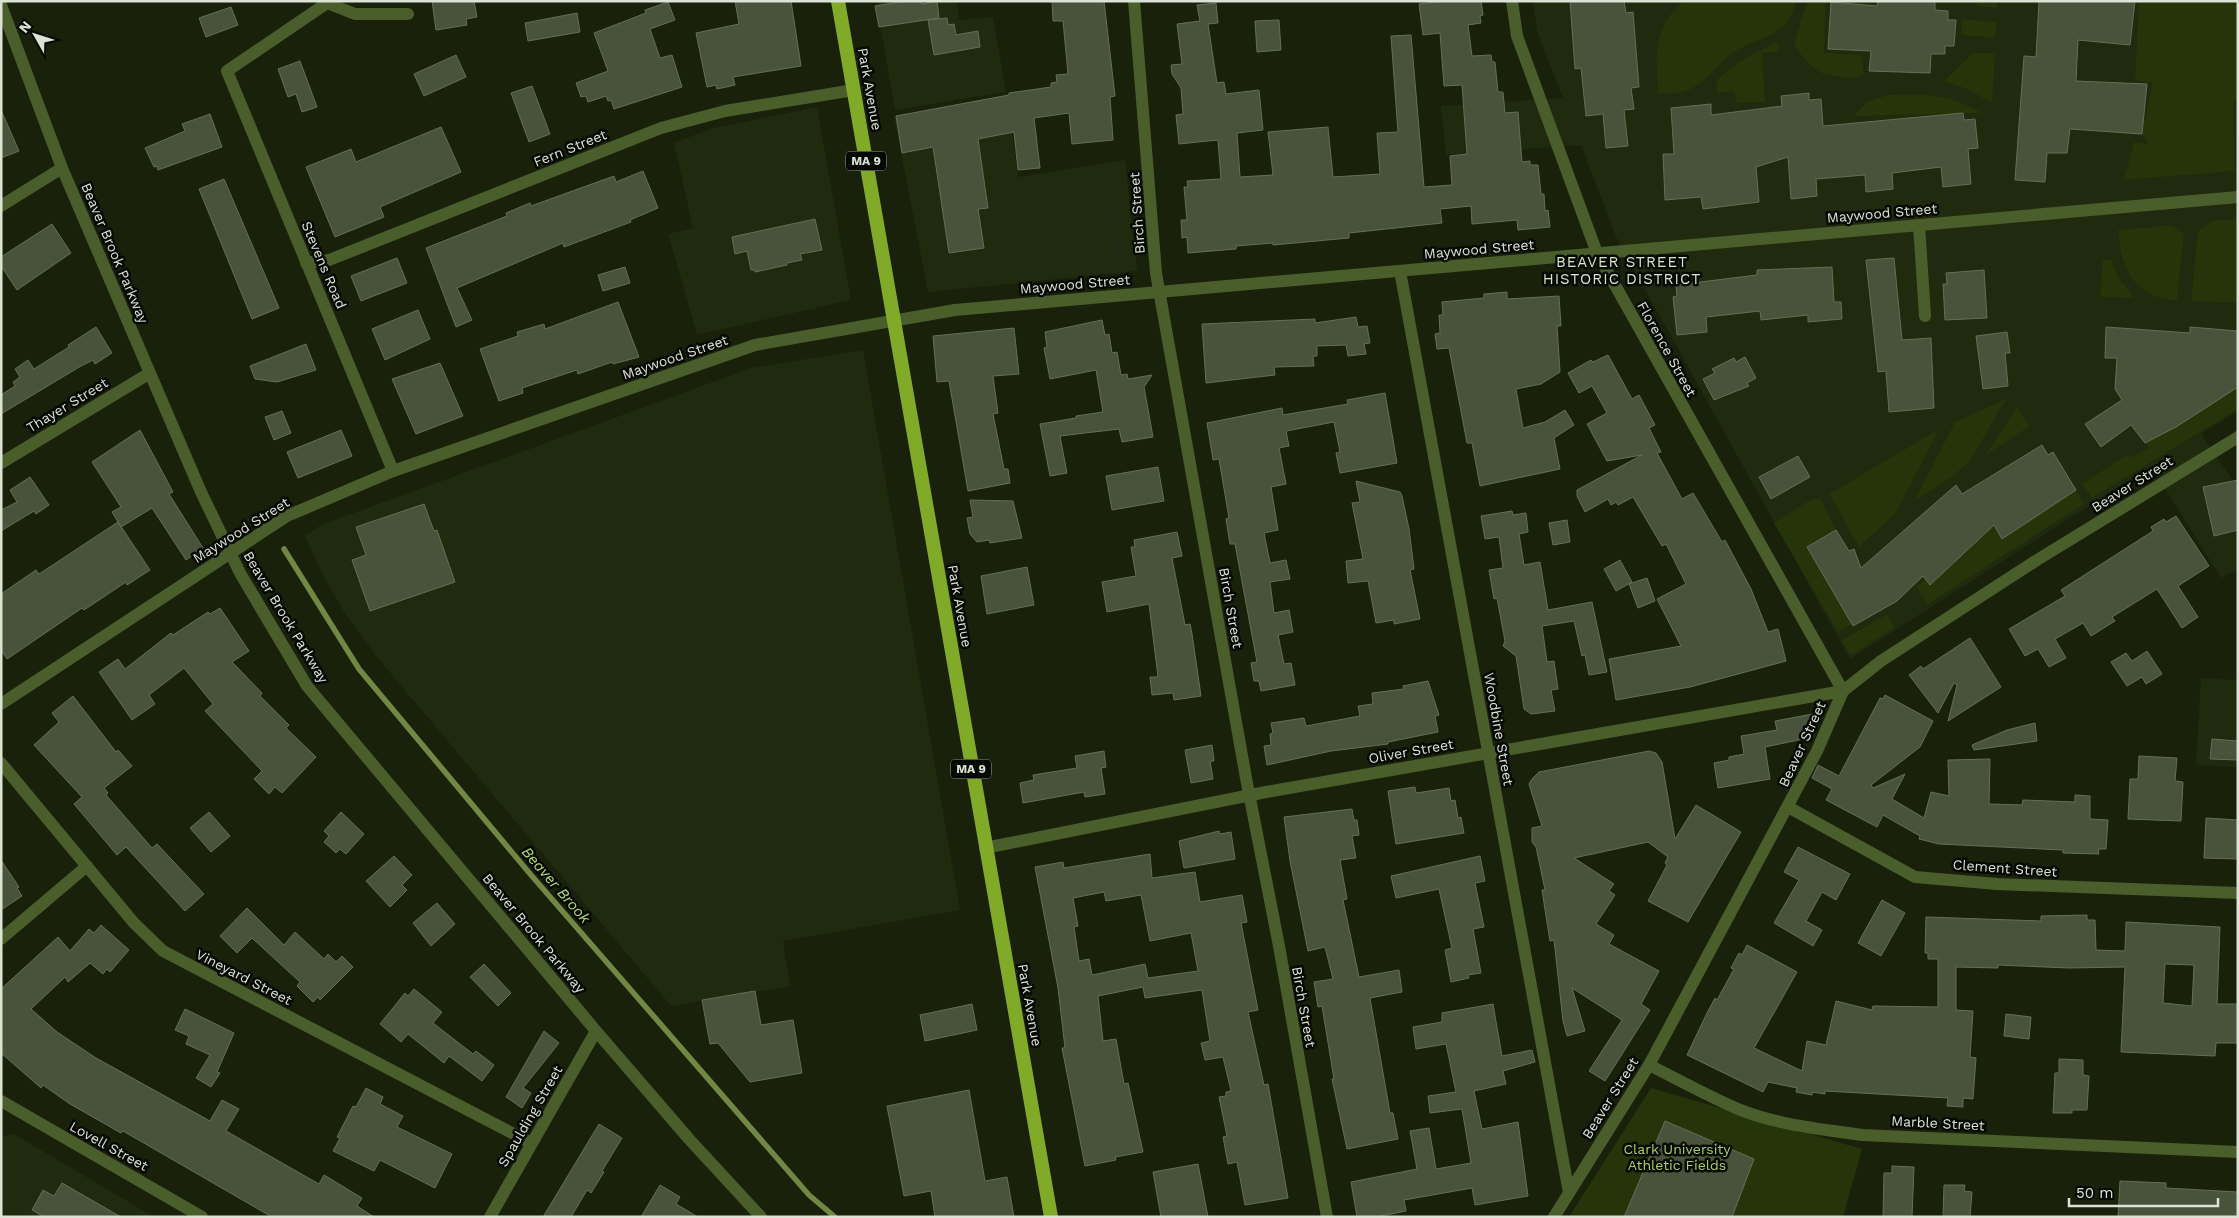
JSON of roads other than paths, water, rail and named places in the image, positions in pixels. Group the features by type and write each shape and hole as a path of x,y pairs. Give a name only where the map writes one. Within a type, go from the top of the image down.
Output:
{"highway":[{"name":"Park Avenue","path":"838,1 1050,1217"}],"street":[{"name":"Birch Street","path":"1134,1 1156,273 1249,796 1279,946 1327,1217"},
{"name":"Florence Street","path":"1512,1 1517,36 1597,253 1843,691"},
{"name":"Stevens Road","path":"393,471 227,71 327,3 355,14 408,14"},
{"name":"Beaver Brook Parkway","path":"1,5 62,168 230,554 307,686 596,1031 689,1139 761,1217"},
{"name":"Fern Street","path":"306,263 329,260 661,128 725,111 854,90"},
{"path":"1,206 62,168"},
{"name":"Maywood Street","path":"1,704 287,516 393,471 756,345 955,310 2238,197"},
{"path":"1919,225 1925,316"},
{"name":"Woodbine Street","path":"1400,271 1569,1193"},
{"name":"Thayer Street","path":"1,464 150,373"},
{"name":"Beaver Street","path":"1554,1217 1649,1065 1788,807 1817,751 1843,691 1881,660 2020,571 2238,437"},
{"name":"Oliver Street","path":"986,848 1249,796 1843,691"},
{"name":"Vineyard Street","path":"1,764 134,923 163,951 531,1144"},
{"name":"Clement Street","path":"1788,807 1915,877 1997,884 2238,894"},
{"path":"1,939 86,866"},
{"name":"Spaulding Street","path":"490,1217 596,1031"},
{"name":"Marble Street","path":"1649,1065 1740,1110 1783,1122 1822,1129 1862,1134 2238,1152"},
{"name":"Lovell Street","path":"1,1101 202,1217"}],"waterway":[{"name":"Beaver Brook","path":"284,549 359,669 531,875 809,1195 835,1217"}],"district":[{"name":"BEAVER STREET HISTORIC DISTRICT","path":"1622,270"}],"park label":[{"name":"Clark University Athletic Fields","path":"1677,1158"}]}
